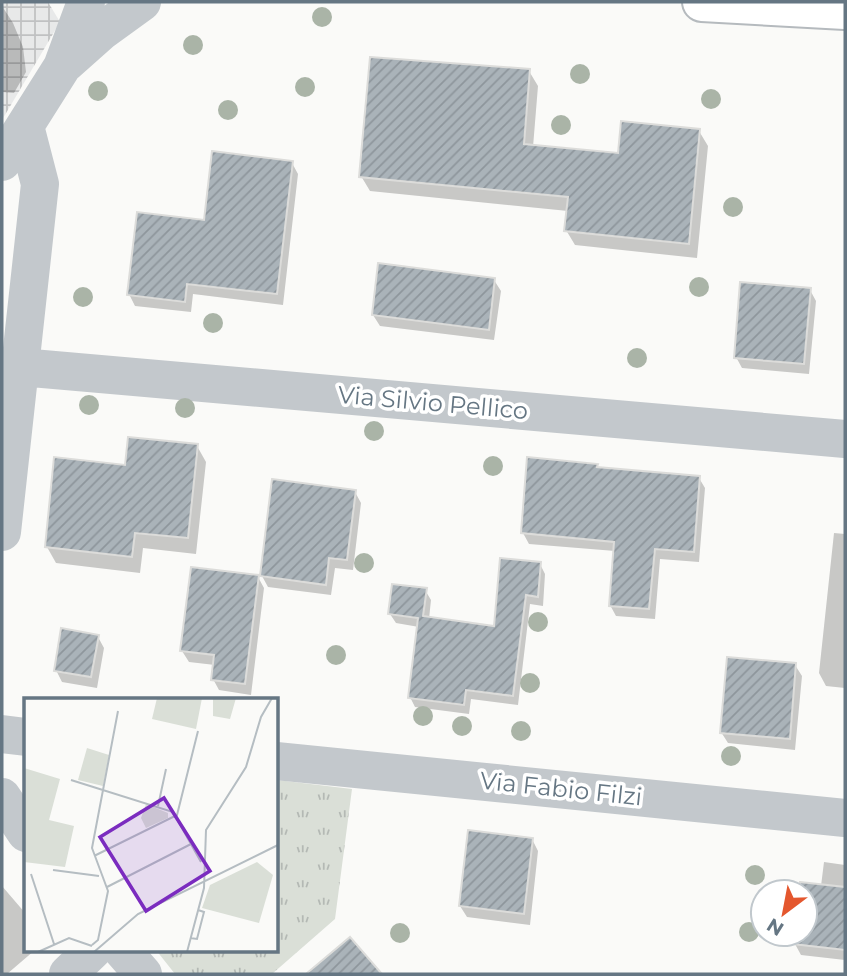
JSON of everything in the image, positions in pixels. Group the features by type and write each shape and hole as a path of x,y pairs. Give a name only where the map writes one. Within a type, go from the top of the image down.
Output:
{"main road":[{"path":"702,2 845,10"}],"street":[{"path":"2,162 62,67 86,2"},
{"path":"62,67 102,31 142,2"},
{"path":"2,532 40,184 24,126"},
{"name":"Via Silvio Pellico","path":"20,367 845,439"},
{"path":"2,734 24,737"},
{"name":"Via Fabio Filzi","path":"278,761 845,818"},
{"path":"2,797 24,830"},
{"path":"68,974 92,951"},
{"path":"123,951 143,974"}],"shaded area":[{"path":"2,2 48,2 60,22 2,120"}],"green space":[{"path":"278,780 352,789 335,919 272,974 175,974 157,951 278,951"}],"building":[{"path":"370,57 530,69 524,144 618,153 621,121 700,129 689,244 564,231 568,197 359,177"},
{"path":"212,151 293,161 277,294 187,284 185,302 127,295 137,212 204,220"},
{"path":"378,263 495,278 489,330 372,315"},
{"path":"740,282 811,288 804,364 734,358"},
{"path":"128,437 198,444 188,538 135,533 132,557 45,547 54,457 125,465"},
{"path":"527,457 598,464 597,467 700,476 694,552 655,549 649,609 609,606 614,542 521,533"},
{"path":"272,479 356,490 347,560 329,558 326,585 260,576"},
{"path":"500,558 541,562 538,597 526,595 513,696 466,690 464,705 408,698 418,618 388,614 392,584 427,588 423,616 494,626"},
{"path":"191,567 259,575 245,684 211,680 214,655 180,651"},
{"path":"61,628 99,635 91,677 54,671"},
{"path":"727,657 796,663 790,739 720,733"},
{"path":"468,830 533,838 524,914 459,906"},
{"path":"819,884 845,887 845,950 819,947"},
{"path":"350,937 382,974 306,974"}]}
